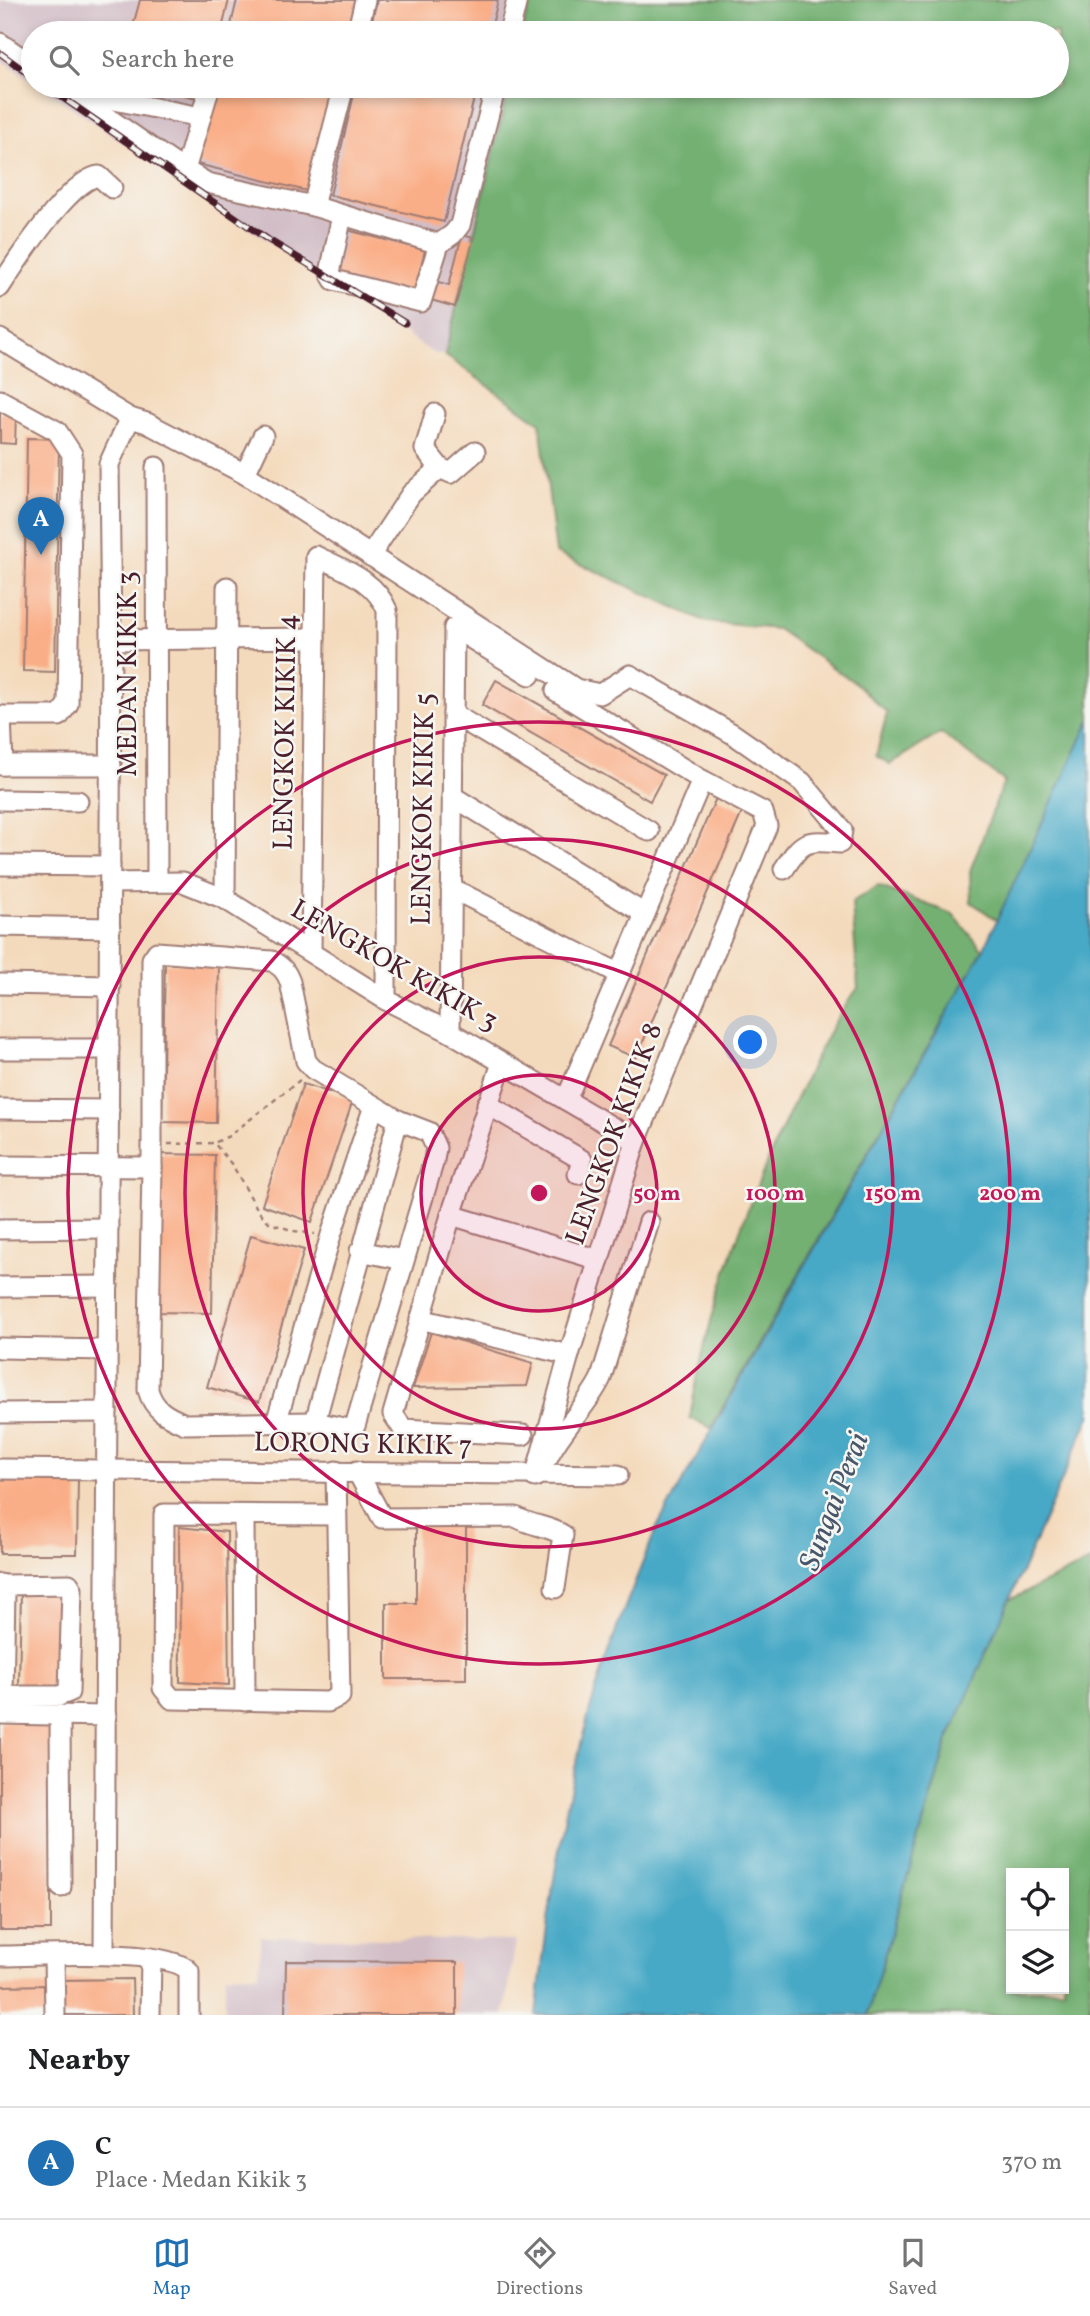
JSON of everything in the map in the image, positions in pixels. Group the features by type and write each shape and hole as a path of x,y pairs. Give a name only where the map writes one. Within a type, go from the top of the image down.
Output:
{"street":[{"path":"360,21 365,0"},
{"path":"512,21 517,0"},
{"path":"0,43 21,58"},
{"path":"79,98 207,183 313,206 439,244"},
{"path":"109,98 201,117"},
{"path":"185,170 206,98"},
{"path":"313,206 341,98"},
{"path":"342,215 330,273 334,280 421,302 439,244 460,225 493,98"},
{"path":"0,287 42,223 87,182 99,176 112,188"},
{"path":"0,339 130,418 147,423 245,474 576,690 600,694 630,675 733,734 802,782 842,830 840,843 811,840 799,846 784,869"},
{"path":"0,400 57,431 72,454 68,704 59,716 0,716 1,765 111,765"},
{"path":"435,414 425,449 440,468 451,473 475,452"},
{"path":"104,1954 111,765 109,464 130,418"},
{"path":"245,474 263,436"},
{"name":"MEDAN KIKIK 3","path":"156,467 154,639 157,881"},
{"path":"370,556 411,494 440,468"},
{"name":"LENGKOK KIKIK 4","path":"311,951 316,556 359,578 380,594 387,610 386,1000"},
{"path":"225,899 227,587"},
{"name":"LENGKOK KIKIK 5","path":"450,1032 454,628 702,780"},
{"path":"111,640 315,638"},
{"path":"453,714 649,831"},
{"path":"566,1100 702,780"},
{"name":"LENGKOK KIKIK 8","path":"540,1476 569,1355 636,1141 767,826 767,818 763,812 702,780"},
{"path":"452,796 645,914"},
{"path":"0,800 78,801"},
{"name":"LENGKOK KIKIK 3","path":"0,865 157,881 183,881 225,899 386,1000 450,1032 636,1141"},
{"path":"451,888 620,974"},
{"path":"0,926 110,928"},
{"path":"157,951 272,961 280,965 286,971 290,982 306,1060 313,1069 374,1106 398,1120 429,1132 436,1148 355,1426 349,1429 315,1422 185,1424 167,1416 151,1401 148,1390 152,959 157,951"},
{"path":"0,984 110,986"},
{"path":"0,1049 109,1049"},
{"path":"502,1063 451,1215 393,1414 403,1429 523,1435"},
{"path":"487,1104 582,1160 578,1174"},
{"path":"276,1423 331,1235 374,1106"},
{"path":"0,1110 109,1110"},
{"path":"315,1422 361,1246 398,1120"},
{"path":"0,1166 152,1167"},
{"path":"451,1215 599,1260"},
{"path":"540,1476 555,1441 591,1398 601,1378 649,1222"},
{"path":"0,1229 108,1228"},
{"path":"331,1235 404,1260"},
{"path":"0,1287 108,1286"},
{"path":"420,1319 569,1355"},
{"path":"0,1348 107,1350"},
{"path":"0,1413 107,1412"},
{"name":"LORONG KIKIK 7","path":"0,1469 618,1475"},
{"path":"336,1471 340,1696 328,1702 172,1699 163,1688 164,1514 336,1516"},
{"path":"357,1471 382,1518 516,1517 530,1525 557,1531 563,1535 563,1545 555,1588"},
{"path":"244,1515 245,1701"},
{"path":"2,1584 68,1584 72,1589 69,1692 59,1696 3,1696 2,1584"},
{"path":"0,1714 106,1716"},
{"path":"60,1715 61,1887"},
{"path":"0,1956 104,1954 177,1962 189,1972 189,2015"},
{"path":"54,1956 55,2015"},
{"path":"150,2015 151,1958"}],"path":[{"path":"152,1144 214,1143 229,1136 313,1069"},
{"path":"214,1143 233,1166 259,1212 270,1223 294,1231 331,1235"}],"shaded area":[{"path":"0,0 530,0 525,21 21,21 21,73 0,59"},
{"path":"58,98 506,98 445,355 433,353"},
{"path":"261,1937 516,1941 504,2015 225,2015 225,1975 259,1974"}],"green space":[{"path":"530,0 1090,0 1090,720 998,921 971,902 970,871 1004,781 941,733 890,764 876,756 887,713 858,685 777,629 707,622 556,553 540,423 445,355 506,98 1069,98 1069,21 525,21"},
{"path":"878,886 953,914 983,950 711,1428 690,1418 707,1337 730,1258 759,1180 793,1105 822,1045 858,988 852,902"},
{"path":"1090,1561 1090,2015 867,2015 947,1742 1007,1601"}],"water":[{"name":"Sungai Perai","path":"1090,720 1090,1416 947,1742 867,2015 536,2015 556,1864 579,1753 611,1644 657,1527 983,950"}],"building":[{"path":"140,0 229,0 224,21 134,21"},
{"path":"237,0 358,0 353,21 232,21"},
{"path":"377,0 498,0 493,21 372,21"},
{"path":"213,98 334,98 311,192 197,164"},
{"path":"353,98 474,98 444,222 330,195"},
{"path":"347,230 425,250 413,298 335,277"},
{"path":"462,235 474,238 455,307 431,300 436,281 449,285"},
{"path":"0,413 16,413 15,444 0,443"},
{"path":"27,438 59,439 55,672 23,671"},
{"path":"496,680 664,775 650,801 482,705"},
{"path":"716,798 743,810 636,1058 608,1046"},
{"path":"165,963 219,964 216,1123 162,1122"},
{"path":"303,1084 353,1100 312,1222 262,1205"},
{"path":"160,1154 215,1155 212,1313 157,1312"},
{"path":"251,1235 304,1250 259,1402 207,1387"},
{"path":"431,1332 533,1363 527,1386 413,1388"},
{"path":"0,1476 78,1476 77,1554 0,1554"},
{"path":"416,1526 466,1526 466,1679 386,1679 386,1603 416,1603"},
{"path":"179,1527 227,1532 229,1685 180,1682"},
{"path":"21,1593 62,1594 60,1687 19,1686"},
{"path":"0,1722 51,1722 51,1930 0,1930"},
{"path":"286,1961 457,1962 457,2015 285,2015"},
{"path":"132,1979 133,2015 60,2015 60,1980"},
{"path":"49,1985 49,2015 0,2015 0,1986"}],"railway":[{"path":"0,53 21,68"},
{"path":"63,98 267,239 405,323"}],"place":[{"name":"C","path":"41,555"}]}
